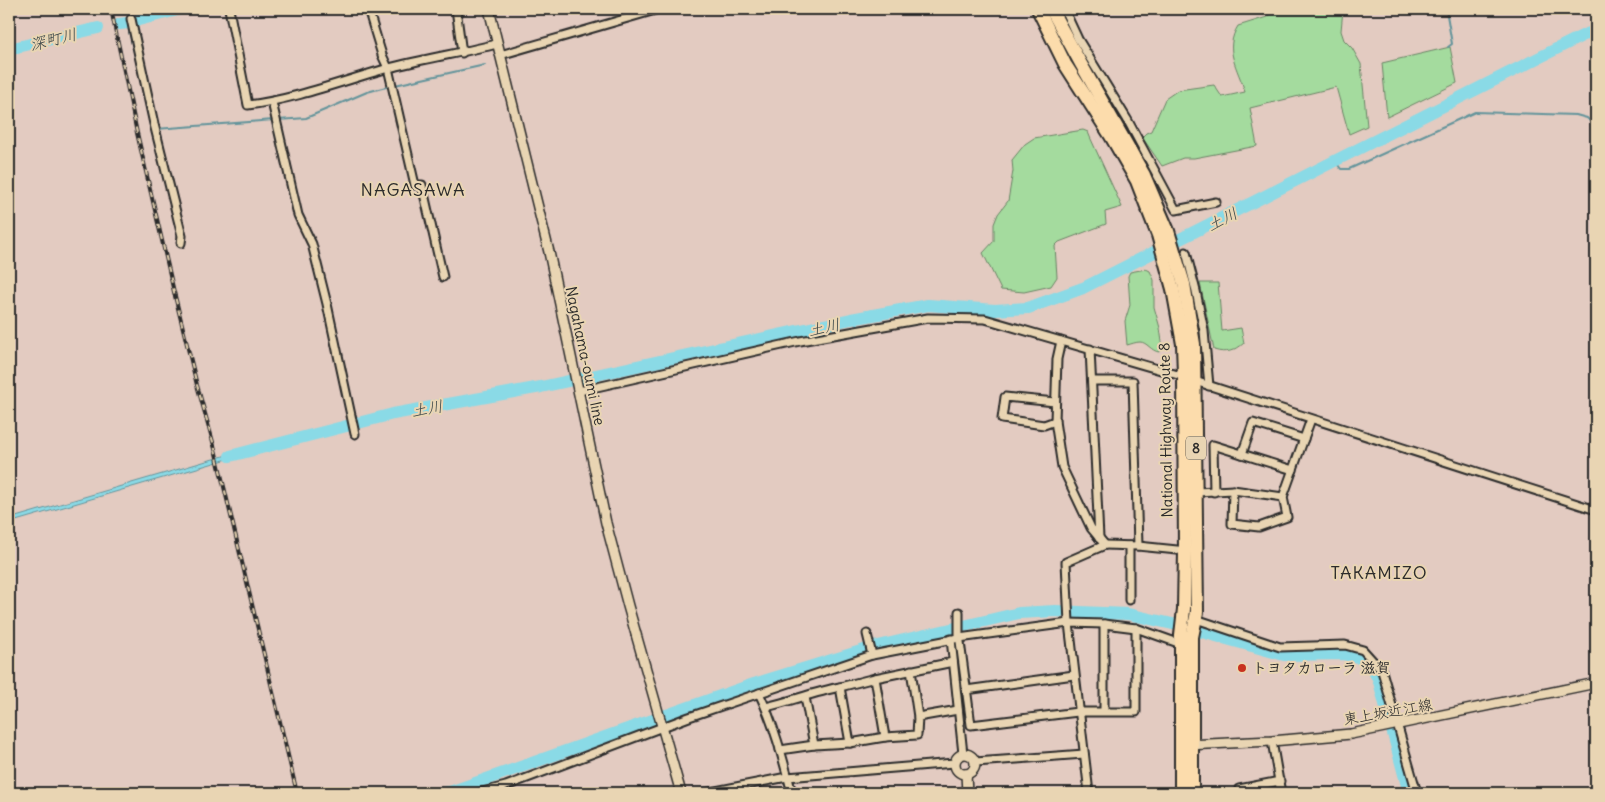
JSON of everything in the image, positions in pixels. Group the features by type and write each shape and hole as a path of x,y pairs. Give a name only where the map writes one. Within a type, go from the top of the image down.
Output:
{"highway":[{"name":"National Highway Route 8","path":"1038,9 1065,64 1111,136 1163,233"},
{"name":"National Highway Route 8","path":"1051,9 1080,64 1144,175 1179,286 1183,344 1190,378 1197,492 1184,609 1187,745 1192,793"},
{"name":"National Highway Route 8","path":"1184,639 1200,617 1191,551 1190,378"},
{"name":"National Highway Route 8","path":"1181,793 1187,745"}],"main road":[{"name":"Nagahama-oumi line","path":"489,9 549,252 606,523 662,728"},
{"name":"東上坂近江線","path":"1187,745 1272,741 1351,734 1596,683"},
{"path":"662,728 681,793"},
{"path":"963,754 972,756 975,762 972,772 966,774 957,771 954,763 957,757 963,754"},
{"path":"966,774 967,793"}],"street":[{"path":"228,9 248,105 272,102 388,68 497,44"},
{"path":"368,9 388,68 415,184 422,186 444,277"},
{"path":"456,9 462,53"},
{"path":"500,55 659,9"},
{"path":"1064,9 1078,39 1127,119 1176,210 1216,202"},
{"path":"131,19 154,124 182,236 181,243"},
{"path":"272,102 298,215 312,244 355,434"},
{"path":"1186,252 1204,331 1209,386"},
{"path":"579,389 800,341 928,318 985,319 1190,378 1209,386 1596,510"},
{"path":"1061,341 1057,359 1055,421 1062,467 1091,528 1105,545"},
{"path":"1090,349 1099,538"},
{"path":"1092,381 1133,381 1138,546"},
{"path":"1055,402 1005,397 1002,419 1044,425 1055,421"},
{"path":"1233,490 1232,524 1260,527 1287,517 1283,497 1311,419"},
{"path":"1242,454 1253,423 1304,438"},
{"path":"1214,492 1213,445 1292,470"},
{"path":"1197,492 1233,490 1283,497"},
{"path":"1089,793 1068,621 1066,562 1105,545 1191,551"},
{"path":"1129,546 1129,600"},
{"path":"959,613 959,636 972,725 1078,712 1136,712 1136,628"},
{"path":"1200,617 1280,647 1345,645 1363,650 1382,670 1393,726 1417,793"},
{"path":"478,793 506,786 759,693 872,656 959,636 1068,621 1136,628 1184,639"},
{"path":"1104,624 1104,712"},
{"path":"867,634 872,656"},
{"path":"951,639 963,754"},
{"path":"766,707 874,678 953,662"},
{"path":"780,750 917,735 918,717 910,670"},
{"path":"966,690 1074,675"},
{"path":"874,678 885,737"},
{"path":"840,687 850,743"},
{"path":"759,693 766,707 792,793"},
{"path":"805,697 814,745"},
{"path":"918,717 958,710"},
{"path":"1272,741 1282,793"},
{"path":"975,762 1084,754"},
{"path":"705,793 788,777 954,763"},
{"path":"1239,793 1239,789 1280,782"}],"green space":[{"path":"1273,9 1343,9 1341,31 1344,40 1352,48 1361,64 1367,126 1349,134 1336,87 1250,108 1257,146 1194,158 1183,158 1162,166 1142,137 1151,131 1165,99 1178,90 1214,85 1222,97 1245,92 1233,59 1232,43 1234,35 1238,26 1267,17"},
{"path":"1450,47 1457,83 1387,117 1382,63"},
{"path":"1083,130 1088,132 1122,207 1105,212 1106,224 1059,242 1055,246 1057,277 1051,286 1024,292 1001,290 983,253 994,241 994,224 998,214 1008,201 1013,171 1012,160 1025,144 1034,138"},
{"path":"1146,269 1150,271 1154,280 1154,307 1163,349 1159,352 1142,342 1127,345 1125,321 1130,305 1128,276 1130,272"},
{"path":"1200,283 1218,283 1222,331 1241,328 1244,343 1237,348 1226,352 1214,350"}],"water":[{"path":"244,450 245,454 9,523 9,519"}],"waterway":[{"name":"深町川","path":"120,24 181,9"},
{"path":"1446,9 1452,44 1448,47"},
{"path":"127,23 142,84"},
{"name":"深町川","path":"9,49 98,28"},
{"name":"土川","path":"230,456 393,414 541,387 851,319 928,305 995,310 1028,308 1083,288 1584,35 1596,31"},
{"path":"395,85 485,65"},
{"path":"278,120 306,118 367,92 390,86"},
{"path":"1335,161 1341,169 1349,169 1475,112 1576,115 1587,118 1596,127"},
{"path":"156,129 274,120"},
{"path":"443,793 754,684 874,647 1019,613 1055,611 1128,614 1177,625 1284,655 1343,654 1358,657 1371,667 1378,678 1409,793"}],"railway":[{"path":"111,9 137,133 174,292 215,449 297,793"}],"place":[{"name":"トヨタカローラ 滋賀","path":"1242,668"}],"district":[{"name":"NAGASAWA","path":"413,190"},
{"name":"TAKAMIZO","path":"1379,573"}]}
